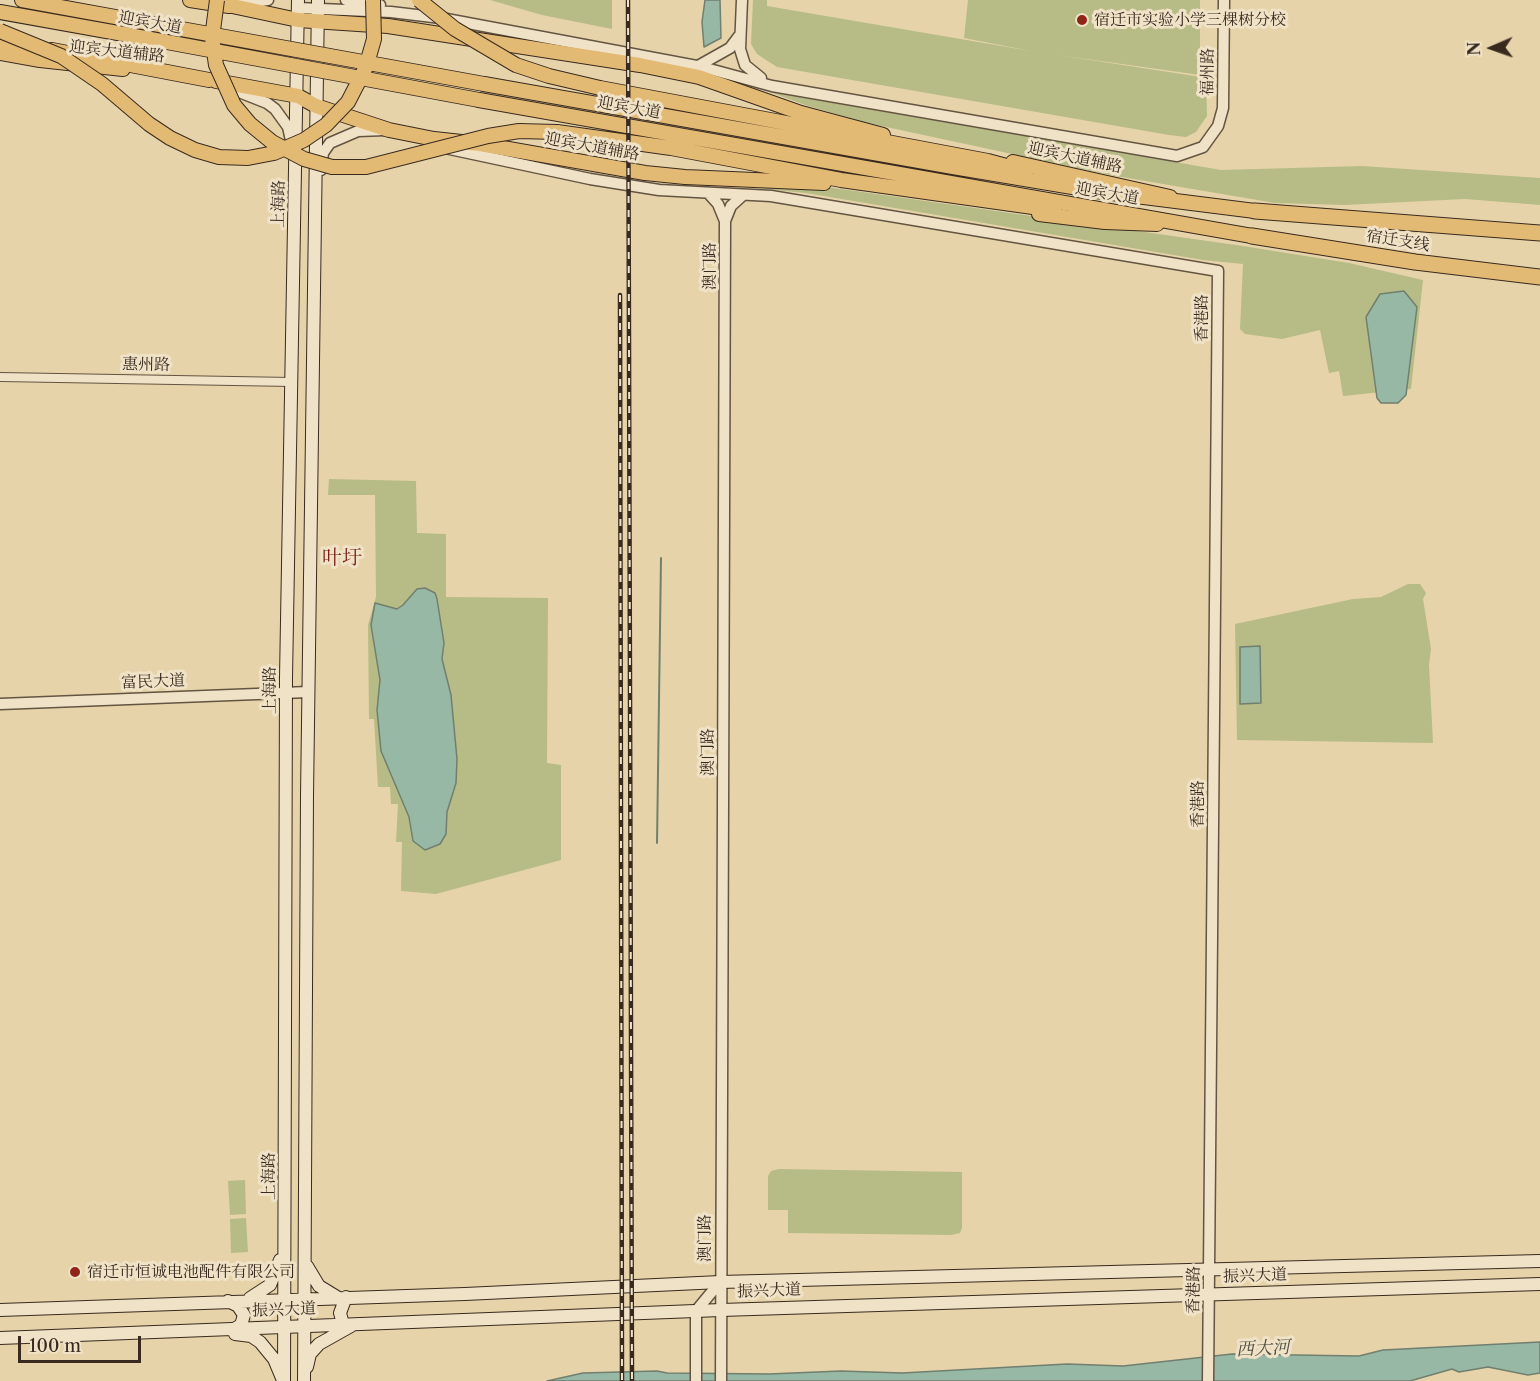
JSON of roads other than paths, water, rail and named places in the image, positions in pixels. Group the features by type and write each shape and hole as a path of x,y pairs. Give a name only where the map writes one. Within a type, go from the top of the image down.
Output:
{"highway":[{"name":"宿迁支线","path":"1255,211 1540,233"},
{"name":"宿迁支线","path":"1252,236 1415,262 1540,277"}],"main road":[{"name":"迎宾大道","path":"22,0 484,84 1096,191 1255,211"},
{"path":"190,0 223,3 213,38 216,65 234,105 250,124 272,142 304,159 332,167 366,167 488,136 519,131 557,132 671,148 842,180 1011,205 1187,225"},
{"name":"迎宾大道辅路","path":"211,0 223,3 317,10 388,26 640,64 699,77 801,113 870,132 1149,190 1194,204"},
{"path":"0,31 61,56 102,84 149,124 170,138 195,150 248,158 274,153 304,140 326,125 348,102 366,68 374,39 373,0"},
{"path":"419,0 454,30 516,65 549,76 988,161 1096,191"},
{"name":"上海路","path":"284,1381 286,692 298,9"},
{"path":"304,1379 307,795 317,10"},
{"name":"迎宾大道","path":"0,12 479,100 1252,236"},
{"path":"0,41 209,80"},
{"name":"迎宾大道辅路","path":"0,53 40,60 209,80 298,96 316,106 389,130 655,174 737,180 808,180 1034,214 1105,222 1187,225"},
{"path":"288,600 298,603 309,597"},
{"path":"286,799 294,789 303,790 307,795"},
{"path":"245,1300 270,1285 277,1273 285,1241"},
{"name":"振兴大道","path":"0,1310 720,1282 1540,1261"},
{"path":"285,1266 295,1270 301,1268 305,1262"},
{"path":"305,1262 319,1286 342,1298 340,1313 343,1324"},
{"name":"振兴大道","path":"0,1338 721,1310 1540,1284"},
{"path":"228,1301 238,1306 244,1315 241,1325 234,1329"},
{"path":"304,1379 310,1354 319,1344 356,1324"},
{"path":"201,1330 251,1336 260,1342 274,1359 284,1381"},
{"path":"284,1366 298,1366 304,1379"}],"street":[{"path":"223,3 268,0"},
{"path":"346,0 449,14 506,30"},
{"path":"742,0 739,36 745,65 772,86"},
{"name":"福州路","path":"506,30 698,66 772,86 1177,156 1194,151 1211,138 1222,108 1224,0"},
{"path":"317,10 401,13 506,30"},
{"path":"698,66 730,48 739,36"},
{"path":"209,80 267,103 288,127 292,139 291,226 294,256"},
{"path":"314,256 323,153 330,143 358,131 389,130 424,143 590,179 658,190 742,196"},
{"path":"708,193 718,204 725,221"},
{"path":"725,221 731,206 742,196"},
{"name":"香港路","path":"742,196 771,196 1218,271 1208,1381"},
{"name":"澳门路","path":"721,1381 725,221"},
{"name":"惠州路","path":"0,377 292,382"},
{"name":"富民大道","path":"0,704 308,692"},
{"name":"澳门路","path":"696,1311 720,1282"},
{"path":"696,1311 696,1381"}],"waterway":[{"path":"657,843 661,558"}],"railway":[{"path":"628,0 632,1381"},
{"path":"620,295 622,1381"}],"place":[{"name":"宿迁市实验小学三棵树分校","path":"1082,20"},
{"name":"宿迁市恒诚电池配件有限公司","path":"75,1272"}],"district":[{"name":"叶圩","path":"342,558"}],"water label":[{"name":"西大河","path":"1263,1349"}]}
